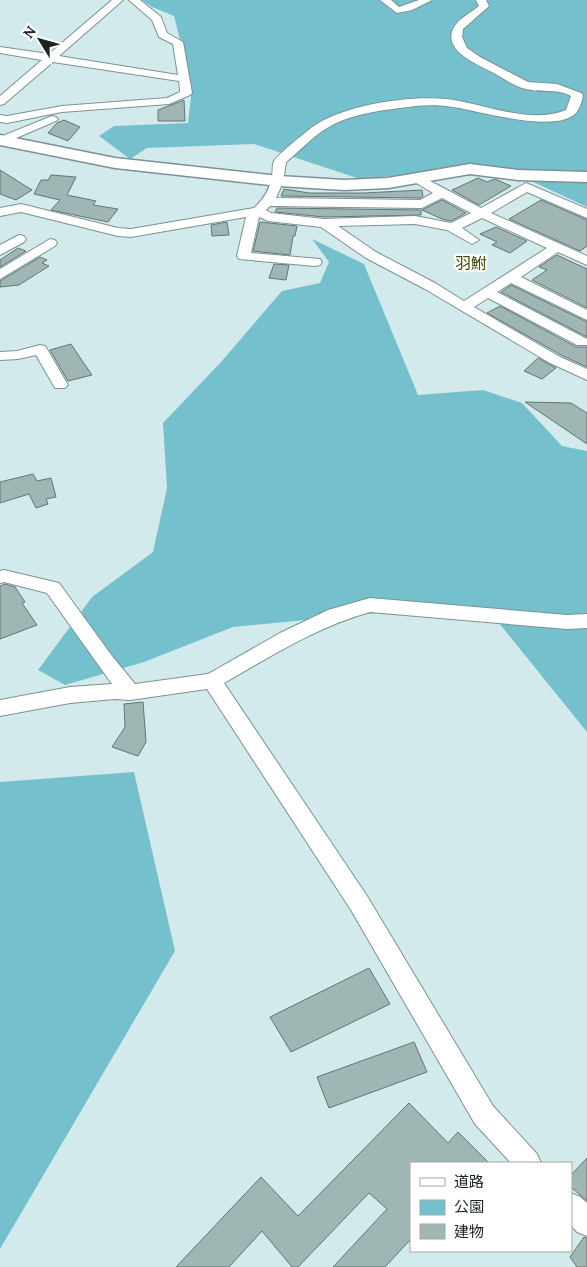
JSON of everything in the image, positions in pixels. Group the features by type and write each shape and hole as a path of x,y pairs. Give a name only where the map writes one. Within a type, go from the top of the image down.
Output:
{"street":[{"path":"0,102 118,0"},
{"path":"0,118 7,120 80,108 169,101 186,93 178,42 163,35 157,19 134,0"},
{"path":"385,0 397,10 408,8 427,0"},
{"path":"1,209 21,208 118,232 130,233 256,212 269,202 279,181 280,161 326,124 363,112 432,102 473,106 526,117 560,117 571,112 577,95 559,87 528,86 486,65 463,50 458,41 457,32 460,26 479,13 484,6 481,0"},
{"path":"0,50 184,79"},
{"path":"1,140 80,108"},
{"path":"1,140 115,163 279,181 344,184 388,183 470,169 518,175 587,177"},
{"path":"417,178 441,194 587,261"},
{"path":"452,227 460,225 526,187 587,214"},
{"path":"269,202 422,204 441,194"},
{"path":"256,212 268,217 324,223 415,220 452,227 472,240"},
{"path":"256,212 244,256 315,262"},
{"path":"324,223 371,255 430,286 555,360 587,375"},
{"path":"0,251 19,239"},
{"path":"0,276 50,244"},
{"path":"464,307 557,247"},
{"path":"511,277 587,316"},
{"path":"487,292 585,340"},
{"path":"555,360 585,340"},
{"path":"0,356 18,355 40,349 60,385"},
{"path":"1,572 53,588 105,661 130,692"},
{"path":"0,708 70,695 115,691 130,692 212,681 295,634 335,615 370,605 567,622 587,622"},
{"path":"212,681 359,903 484,1115 527,1162"},
{"path":"572,1207 587,1222"}],"green space":[{"path":"142,0 587,0 587,207 499,166 360,179 254,144 147,148 130,159 99,136 114,126 188,123 192,87 174,16 152,7"},
{"path":"312,239 364,264 418,395 483,390 522,403 562,446 587,451 587,732 499,623 449,606 233,627 144,662 65,685 38,670 92,597 153,552 167,488 163,423 221,362 282,291 320,283 329,262"},
{"path":"134,772 175,951 0,1249 0,782"}],"building":[{"path":"184,100 185,121 158,121 158,110"},
{"path":"64,120 80,127 68,141 48,133 57,123"},
{"path":"0,170 32,190 16,200 0,194"},
{"path":"51,175 76,177 67,195 96,201 93,205 118,209 108,222 51,210 60,200 34,194 41,180 48,180"},
{"path":"478,178 487,182 495,179 511,186 479,205 452,190"},
{"path":"284,189 309,193 422,190 423,196 420,198 281,196"},
{"path":"442,200 466,213 451,221 422,210"},
{"path":"541,200 587,220 587,246 580,251 509,219"},
{"path":"277,208 421,210 421,215 324,217 275,212"},
{"path":"227,222 229,235 212,236 211,225"},
{"path":"260,222 297,226 295,236 293,236 290,255 253,251"},
{"path":"496,227 527,241 510,253 492,245 497,242 480,234"},
{"path":"18,248 26,251 0,267 0,260"},
{"path":"557,255 587,269 587,308 532,280 547,270 539,267"},
{"path":"40,257 47,260 42,263 49,266 19,285 0,287 0,281"},
{"path":"274,264 289,265 286,280 269,278"},
{"path":"511,285 587,322 587,337 501,292"},
{"path":"500,306 576,347 587,347 587,367 561,355 487,313"},
{"path":"71,344 92,375 68,381 50,350"},
{"path":"538,358 556,368 542,379 524,371"},
{"path":"525,402 571,403 587,413 587,444"},
{"path":"33,474 37,481 51,478 56,497 46,499 48,504 36,508 29,494 0,503 0,482"},
{"path":"5,584 15,587 25,602 22,603 37,625 0,639 0,586"},
{"path":"143,702 146,742 138,756 112,747 125,727 124,704"},
{"path":"369,968 390,1004 291,1052 270,1017"},
{"path":"414,1042 427,1072 329,1108 317,1077"},
{"path":"409,1103 448,1143 458,1132 488,1162 410,1162 410,1240 385,1267 333,1267 387,1209 369,1193 298,1267 292,1267 262,1231 229,1267 176,1267 261,1177 298,1216"},
{"path":"587,1158 587,1201 572,1188 572,1174"},
{"path":"584,1237 587,1238 587,1267 577,1267 570,1257"}],"district":[{"name":"羽鮒","path":"471,263"}]}
